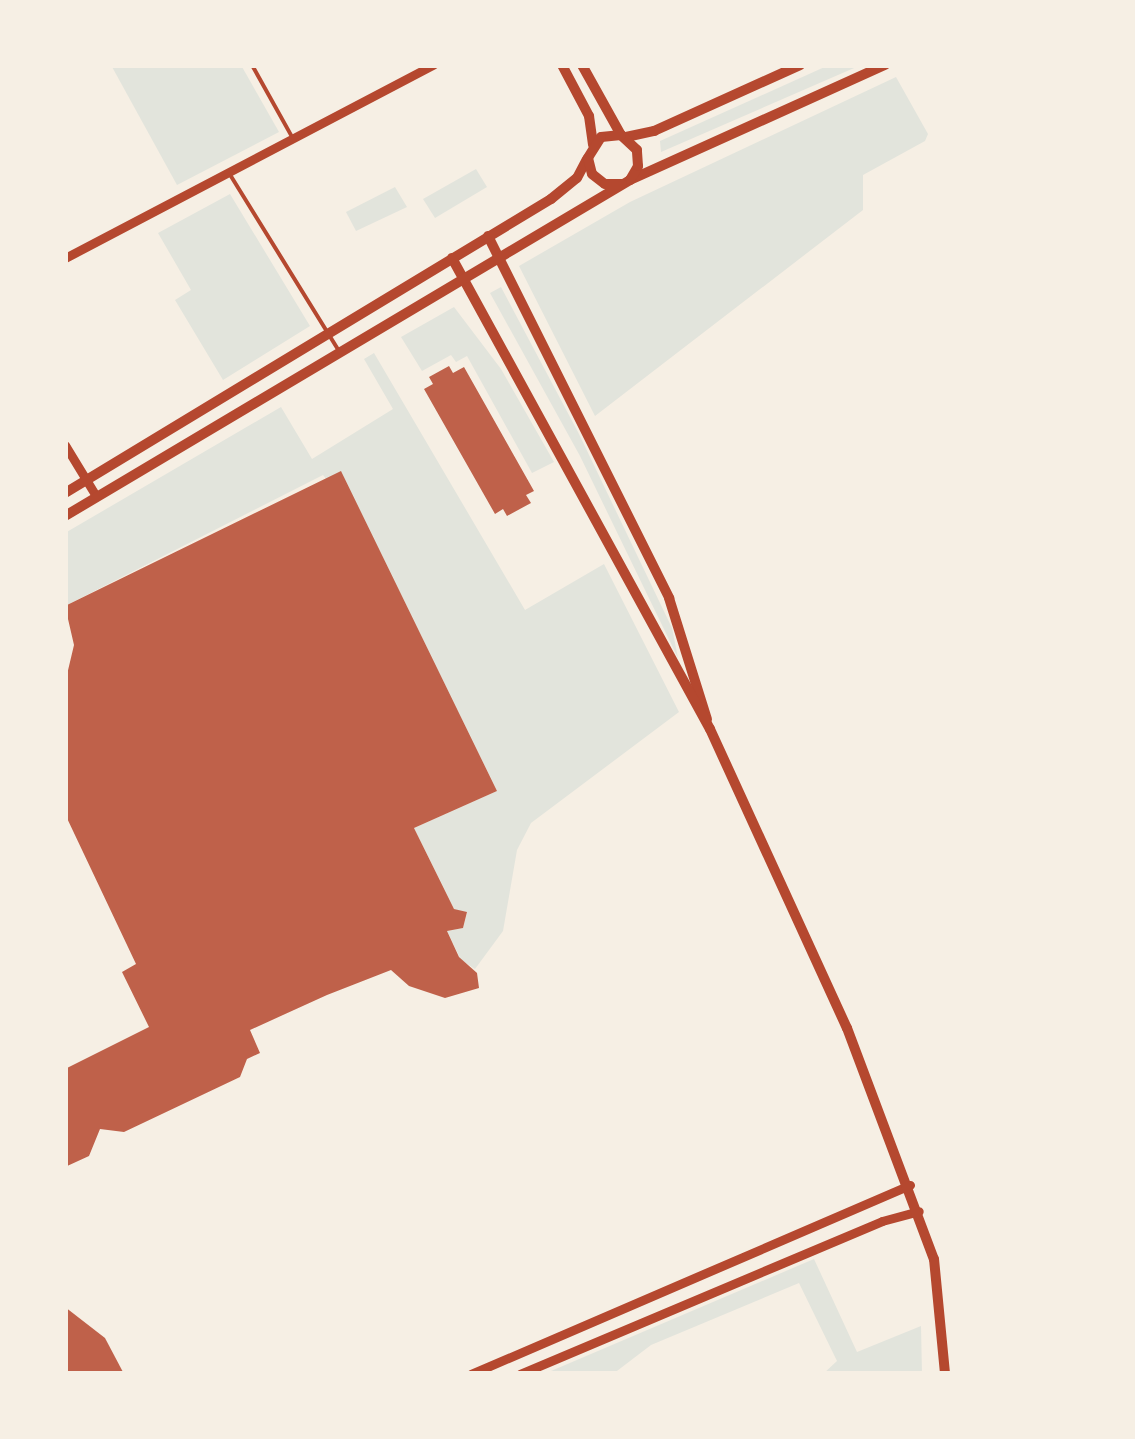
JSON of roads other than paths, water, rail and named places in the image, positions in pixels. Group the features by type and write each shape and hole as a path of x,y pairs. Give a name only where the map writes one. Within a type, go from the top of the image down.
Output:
{"street":[{"path":"65,258 294,139 412,70 433,65"},
{"path":"65,492 564,190 588,158 592,145 589,116 562,65"},
{"path":"582,65 640,158 626,182"},
{"path":"592,145 654,131 800,65"},
{"path":"65,516 626,182 885,65"},
{"path":"588,158 598,180 626,182"},
{"path":"488,236 669,598 710,730"},
{"path":"452,258 710,730 847,1028 919,1211 940,1291 945,1374"},
{"path":"65,445 96,496"},
{"path":"471,1374 910,1186"},
{"path":"520,1374 882,1221 919,1211"}],"lane":[{"path":"252,65 294,139"},
{"path":"229,173 338,351"}]}
